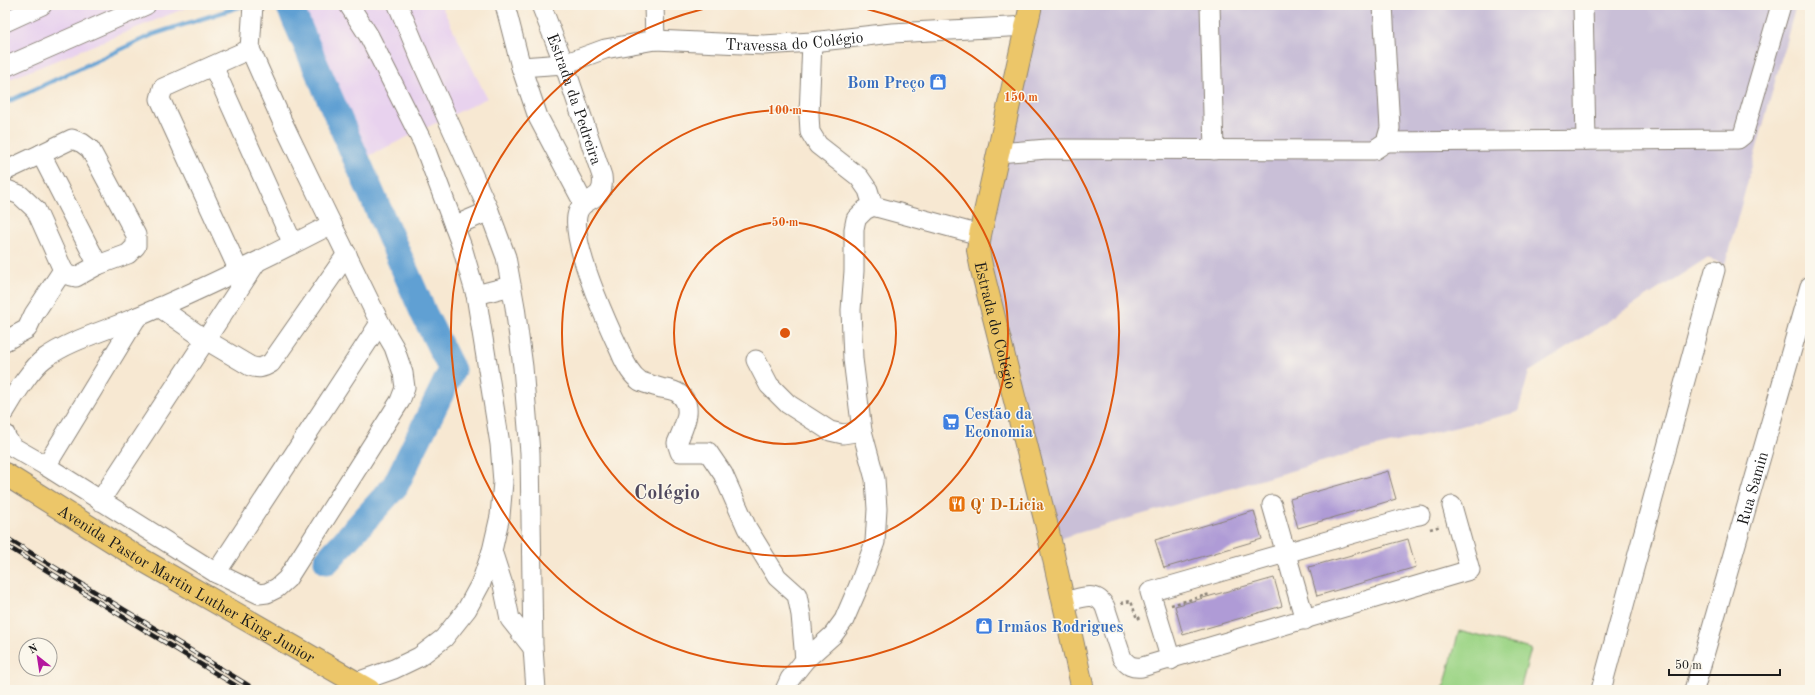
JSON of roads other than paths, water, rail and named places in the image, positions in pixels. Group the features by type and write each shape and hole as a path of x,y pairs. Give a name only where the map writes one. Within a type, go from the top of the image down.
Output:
{"main road":[{"name":"Estrada do Colégio","path":"1029,15 980,235 978,250 1046,522 1083,690"},
{"name":"Avenida Pastor Martin Luther King Junior","path":"5,474 139,558 363,686"}],"street":[{"path":"5,22 42,5"},
{"path":"5,67 146,5"},
{"path":"349,5 369,36 424,143 462,247 476,295 500,444 503,482 500,516 492,551 481,583 467,609 444,638 419,657 363,686"},
{"path":"398,5 421,60 490,211 506,257 523,367 530,453 533,648 536,690"},
{"path":"505,5 521,67 538,117 584,204 578,214 576,224 584,264 620,353 629,369 640,381 678,393 686,403 688,416 677,443 680,452 708,452 723,474 747,528 777,576 797,595 801,615 805,660"},
{"name":"Estrada da Pedreira","path":"540,5 564,64 602,176 604,186 600,194 584,204"},
{"path":"654,5 655,40"},
{"path":"1210,5 1214,150"},
{"path":"1383,5 1390,128 1386,142"},
{"path":"1583,5 1586,140"},
{"path":"998,153 1047,149 1374,150 1386,142 1738,139 1742,136 1781,5"},
{"path":"5,434 13,447 46,466 216,573 259,594 267,593 277,588 287,579 400,401 404,388 403,373 394,347 380,323 282,121 250,49 254,7"},
{"name":"Travessa do Colégio","path":"521,67 564,64 605,49 655,40 764,45 812,42 1029,15"},
{"path":"812,42 809,115 810,132 818,145 859,177 868,190 873,206"},
{"path":"239,271 160,99 163,88 250,49"},
{"path":"213,66 293,244"},
{"path":"5,171 72,139 82,142 90,150 136,235 136,246 128,254 98,265 76,277 67,275 63,270 36,210 20,195 5,189"},
{"path":"41,154 98,265"},
{"path":"785,690 790,679 805,660 833,635 844,620 860,583 875,542 877,509 875,479 862,431 853,359 851,310 854,271 854,230 856,219 865,210 873,206 980,235"},
{"path":"454,226 490,211"},
{"path":"5,411 14,396 43,360 61,348 137,318 256,263 332,224"},
{"path":"159,307 206,340 250,366 257,369 265,367 271,363 347,254"},
{"path":"100,501 256,263"},
{"path":"5,341 27,329 63,270"},
{"path":"1601,690 1715,270"},
{"path":"476,295 511,286"},
{"name":"Rua Samin","path":"1694,690 1810,286"},
{"path":"46,466 137,318"},
{"path":"216,573 380,323"},
{"path":"756,360 769,385 788,404 830,432 843,434 862,431"},
{"path":"1272,505 1305,620"},
{"path":"1064,602 1093,596 1101,599 1122,658 1126,664 1133,668 1142,667 1170,660 1470,570 1452,506"},
{"path":"1170,660 1150,592 1285,552 1420,515"},
{"path":"492,551 503,585 510,619 533,648"}],"waterway":[{"path":"5,103 154,34 245,5"},
{"path":"289,5 424,314 452,370 395,486 327,561"}],"railway":[{"path":"5,537 256,690"},
{"path":"5,545 243,690"}],"place":[{"name":"Bom Preço","path":"938,82"},
{"name":"Cestão da Economia","path":"951,422"},
{"name":"Q' D-Licia","path":"957,504"},
{"name":"Irmãos Rodrigues","path":"984,626"}],"district":[{"name":"Colégio","path":"667,492"}]}
